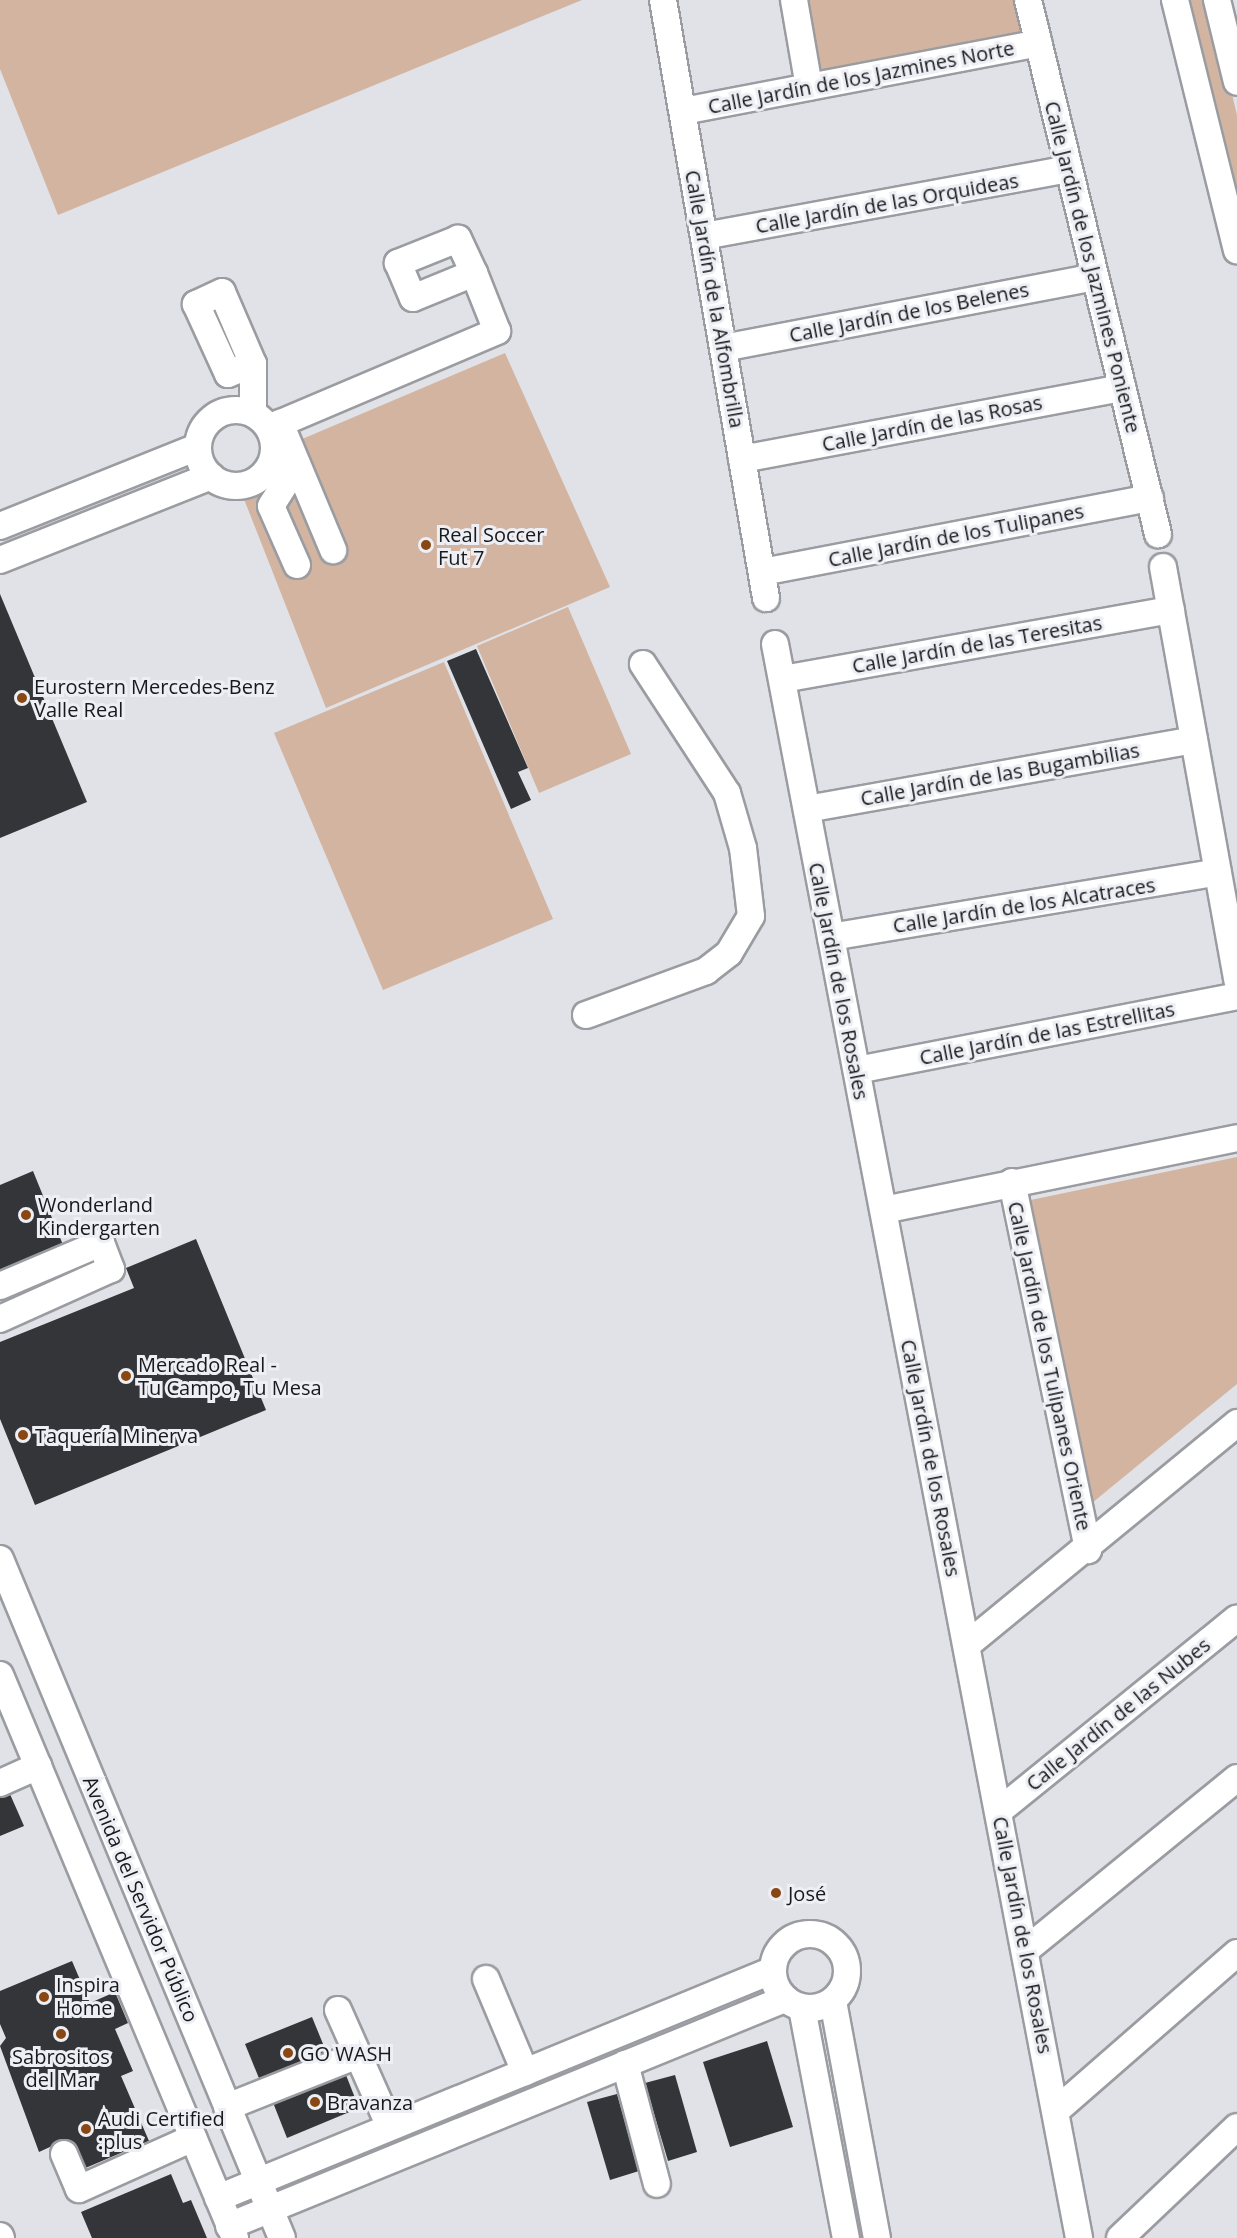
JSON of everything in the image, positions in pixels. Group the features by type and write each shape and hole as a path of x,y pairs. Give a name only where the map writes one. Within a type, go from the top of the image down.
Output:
{"street":[{"name":"Calle Jardín de la Alfombrilla","path":"663,0 766,598"},
{"path":"794,0 809,87"},
{"name":"Calle Jardín de los Jazmines Poniente","path":"1028,0 1158,534"},
{"path":"1175,0 1237,249"},
{"path":"1217,0 1237,82"},
{"name":"Calle Jardín de los Jazmines Norte","path":"682,111 1039,43"},
{"name":"Calle Jardín de las Orquideas","path":"704,236 1069,170"},
{"path":"267,421 497,331 474,273"},
{"name":"Calle Jardín de los Belenes","path":"723,348 1095,277"},
{"path":"198,447 211,476 230,485 261,477 274,448 253,364"},
{"name":"Calle Jardín de las Rosas","path":"742,459 1122,388"},
{"path":"0,526 198,447 212,419 232,410 267,421 297,465 333,550"},
{"path":"297,465 271,506 297,566"},
{"path":"0,560 211,476"},
{"name":"Calle Jardín de los Tulipanes","path":"762,572 1150,498"},
{"path":"1163,567 1237,980"},
{"name":"Calle Jardín de las Teresitas","path":"783,679 1171,610"},
{"path":"775,644 783,679"},
{"path":"586,1015 706,971 729,953 751,916 743,848 727,793 643,663"},
{"name":"Calle Jardín de los Rosales","path":"783,679 856,1070 1057,2110 1078,2238"},
{"name":"Calle Jardín de las Bugambilias","path":"807,808 1194,740"},
{"name":"Calle Jardín de los Alcatraces","path":"831,937 1218,872"},
{"name":"Calle Jardín de las Estrellitas","path":"856,1070 1237,996"},
{"path":"884,1210 1012,1182 1237,1138"},
{"name":"Calle Jardín de los Tulipanes Oriente","path":"1012,1182 1088,1550"},
{"path":"0,1286 100,1243 111,1269 0,1319"},
{"path":"967,1645 1088,1550 1237,1422"},
{"name":"Avenida del Servidor Público","path":"0,1559 282,2238"},
{"name":"Calle Jardín de las Nubes","path":"999,1811 1237,1618"},
{"path":"0,1675 6,1709 38,1766 232,2232 270,2209 625,2064 794,2003 832,2001 843,1988 848,1971 844,1954 834,1941 818,1934 801,1933 786,1941 775,1954 771,1971 794,2003 846,2238"},
{"path":"0,1783 38,1766"},
{"path":"1026,1950 1237,1778"},
{"path":"1057,2110 1237,1953"},
{"path":"218,2198 771,1971"},
{"path":"486,1979 525,2072"},
{"path":"832,2001 878,2238"},
{"path":"338,2010 390,2127"},
{"path":"228,2107 358,2055"},
{"path":"625,2064 657,2184"},
{"path":"1120,2238 1237,2127"},
{"path":"64,2154 79,2188 193,2138"}],"shaded area":[{"path":"0,0 582,0 58,215 0,69"},
{"path":"803,0 1019,0 1027,35 816,75"},
{"path":"1190,0 1209,0 1237,115 1237,188"},
{"name":"Real Soccer Fut 7","path":"505,353 610,587 326,708 242,494 271,479 281,448"},
{"path":"568,607 631,754 539,793 477,646"},
{"path":"444,662 553,919 383,990 274,733"},
{"path":"1237,1157 1237,1384 1092,1503 1026,1201"}],"building":[{"name":"Eurostern Mercedes-Benz Valle Real","path":"0,594 87,802 0,838"},
{"path":"476,649 528,768 518,772 531,800 511,809 447,661"},
{"name":"Wonderland Kindergarten","path":"33,1171 63,1245 0,1271 0,1185"},
{"name":"Mercado Real - Tu Campo, Tu Mesa","path":"196,1239 266,1410 35,1505 0,1419 0,1342 134,1288 126,1268"},
{"path":"6,1785 24,1826 0,1836 0,1787"},
{"path":"72,1961 90,2003 115,1992 128,2023 115,2029 133,2071 121,2076 149,2141 76,2172 63,2141 39,2152 0,2046 6,2038 0,2024 0,1991"},
{"name":"GO WASH","path":"312,2017 330,2061 263,2088 245,2044"},
{"path":"767,2041 793,2127 730,2147 703,2062"},
{"name":"Bravanza","path":"342,2065 359,2108 287,2138 270,2095"},
{"path":"675,2075 697,2152 668,2161 645,2083"},
{"path":"617,2094 639,2171 610,2180 587,2102"},
{"path":"171,2174 183,2203 191,2200 207,2238 92,2238 81,2212"}],"place":[{"name":"Real Soccer Fut 7","path":"426,545"},
{"name":"Eurostern Mercedes-Benz Valle Real","path":"22,698"},
{"name":"Wonderland Kindergarten","path":"26,1215"},
{"name":"Mercado Real - Tu Campo, Tu Mesa","path":"126,1376"},
{"name":"Taquería Minerva","path":"23,1435"},
{"name":"José","path":"776,1893"},
{"name":"Inspira Home","path":"44,1997"},
{"name":"Sabrositos del Mar","path":"61,2034"},
{"name":"GO WASH","path":"288,2053"},
{"name":"Bravanza","path":"315,2102"},
{"name":"Audi Certified :plus","path":"86,2129"}]}
